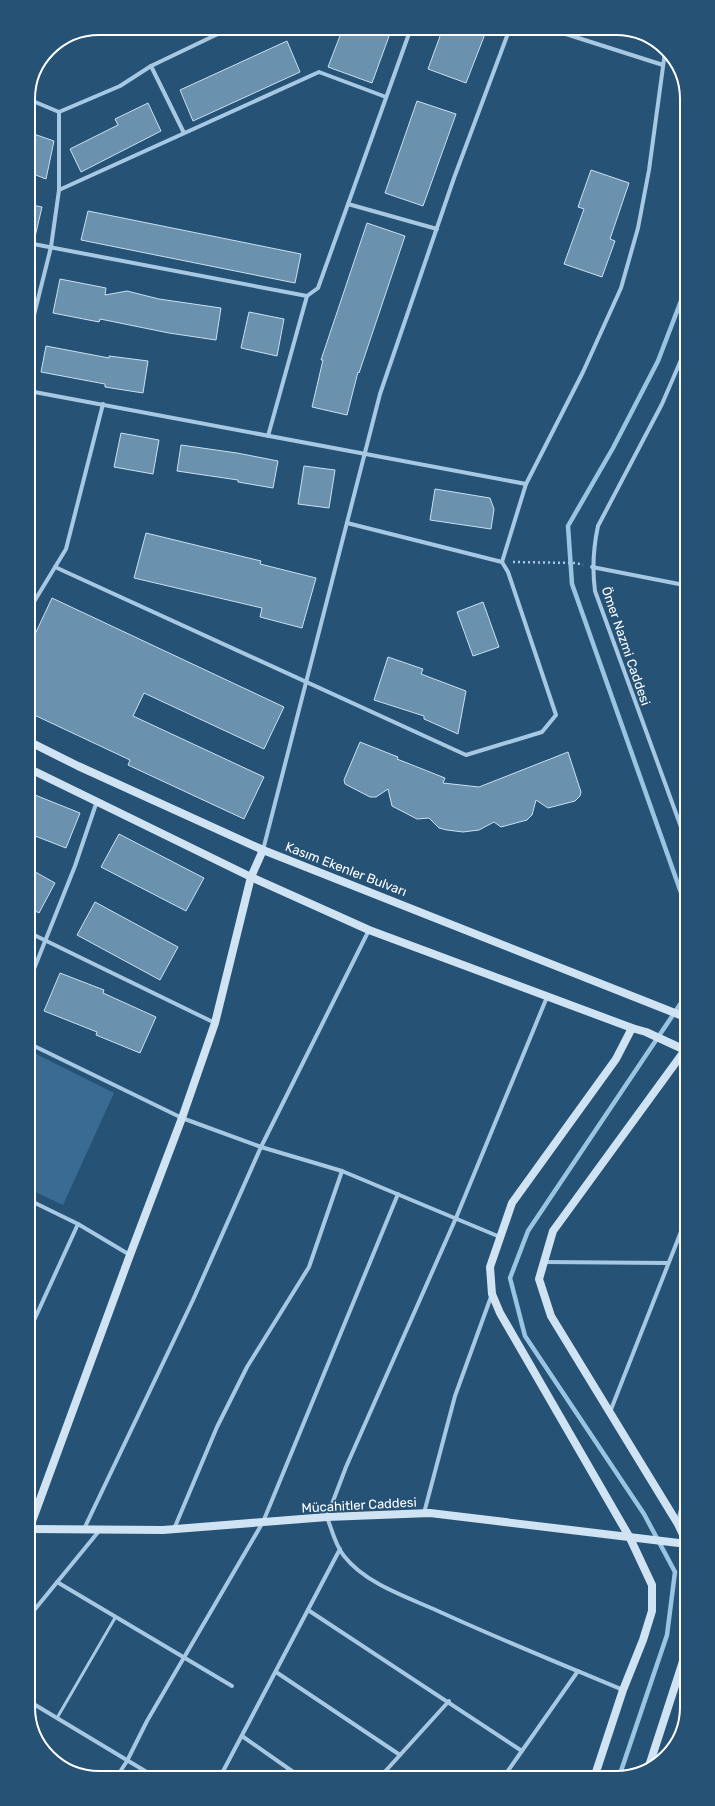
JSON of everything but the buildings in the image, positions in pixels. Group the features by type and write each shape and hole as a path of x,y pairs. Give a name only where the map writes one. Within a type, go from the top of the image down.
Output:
{"street":[{"path":"35,102 59,112 120,86 152,66 216,35"},
{"path":"268,436 307,296 318,288 408,35"},
{"path":"35,1513 182,1118 215,1023 251,877 264,850 380,394 437,229 507,35"},
{"path":"569,35 663,65"},
{"path":"502,562 526,484 582,372 621,288 639,221 649,170 665,58"},
{"path":"152,66 184,133"},
{"path":"59,190 319,72 386,97"},
{"path":"35,311 51,247 59,190 59,112"},
{"path":"348,204 437,229"},
{"path":"35,244 307,296"},
{"name":"Ömer Nazmi Caddesi","path":"680,364 662,404 598,526 594,544 592,568 595,591 680,824"},
{"path":"35,392 526,484"},
{"path":"35,600 66,549 103,404"},
{"path":"55,567 466,754 542,732 556,715 508,572 502,562 347,523"},
{"path":"592,568 680,584"},
{"name":"Kasım Ekenler Bulvarı","path":"35,744 78,766 264,850 680,1015"},
{"path":"35,772 97,801 251,877 368,930 547,997 646,1032 680,1047"},
{"path":"35,966 75,866 97,801"},
{"path":"84,1529 193,1300 261,1147 368,930"},
{"path":"35,936 215,1023"},
{"path":"547,997 456,1218 346,1467 327,1517 344,1556 362,1573 380,1585 623,1690"},
{"path":"596,1771 623,1690 643,1640 652,1611 652,1585 630,1538 500,1313 492,1294 490,1267 512,1203 616,1059 632,1028"},
{"path":"35,1046 182,1118 261,1147 342,1171 500,1237"},
{"path":"680,1057 553,1231 539,1279 551,1316 680,1528"},
{"path":"174,1530 217,1427 247,1367 309,1267 342,1171"},
{"path":"121,1771 127,1761 146,1721 263,1522 398,1194"},
{"path":"35,1203 78,1224 130,1255"},
{"path":"35,1318 78,1224"},
{"path":"610,1413 680,1234"},
{"path":"544,1262 668,1264"},
{"path":"424,1513 455,1396 492,1294"},
{"name":"Mücahitler Caddesi","path":"35,1528 174,1530 327,1517 424,1513 630,1538 680,1542"},
{"path":"678,1524 680,1515"},
{"path":"35,1610 100,1530"},
{"path":"223,1771 340,1549"},
{"path":"57,1582 115,1618 232,1686"},
{"path":"308,1610 449,1701 522,1751"},
{"path":"508,1771 578,1671"},
{"path":"651,1760 680,1671"},
{"path":"276,1672 400,1755"},
{"path":"386,1771 449,1701"},
{"path":"35,1705 144,1771"},
{"path":"242,1736 292,1771"}],"lane":[{"path":"57,1718 115,1618"}],"path":[{"path":"502,562 576,563"}],"shaded area":[{"path":"35,1054 114,1093 63,1205 35,1192"}],"waterway":[{"path":"680,303 658,361 613,448 568,526 572,584 680,890"},
{"path":"621,1771 667,1635 675,1572 644,1514 525,1336 510,1278 528,1231 680,1004"}]}
